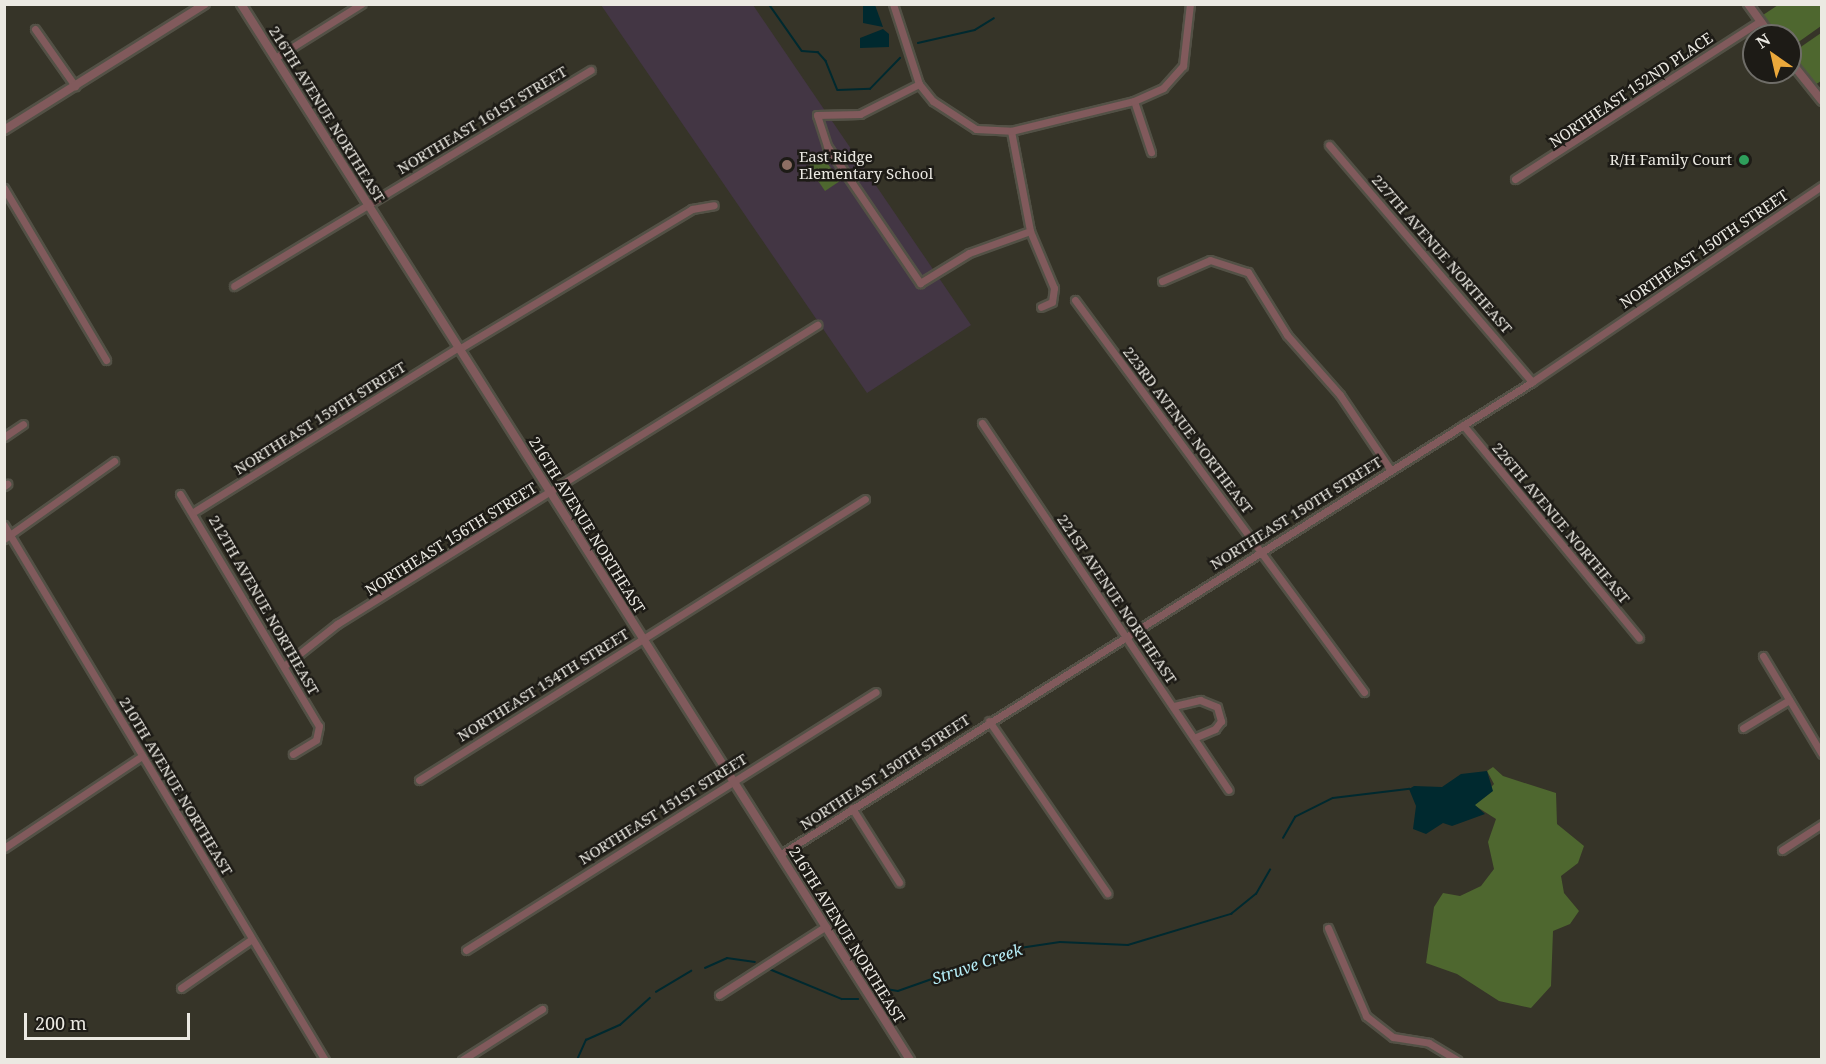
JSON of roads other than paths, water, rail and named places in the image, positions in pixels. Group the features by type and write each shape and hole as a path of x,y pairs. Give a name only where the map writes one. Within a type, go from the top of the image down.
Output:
{"street":[{"path":"4,130 205,4"},
{"name":"216TH AVENUE NORTHEAST","path":"241,4 910,1059"},
{"path":"275,58 361,4"},
{"path":"893,4 919,84 959,121 1011,131 1134,101 1163,88 1183,66 1190,4"},
{"path":"1748,4 1762,24"},
{"name":"NORTHEAST 152ND PLACE","path":"1515,179 1760,21"},
{"path":"35,29 75,86"},
{"name":"NORTHEAST 161ST STREET","path":"234,286 591,70"},
{"path":"1802,76 1821,101"},
{"path":"919,84 860,114 817,116 827,146 920,283 969,253 1030,231"},
{"path":"1134,101 1151,152"},
{"path":"1011,131 1030,231 1054,288 1052,302 1041,307"},
{"name":"227TH AVENUE NORTHEAST","path":"1329,145 1532,382"},
{"name":"NORTHEAST 150TH STREET","path":"781,854 989,721 1532,382 1821,186"},
{"path":"4,188 106,360"},
{"name":"NORTHEAST 159TH STREET","path":"195,511 459,348 692,209 714,205"},
{"path":"1162,282 1210,260 1248,272 1287,335 1347,404 1390,469"},
{"name":"223RD AVENUE NORTHEAST","path":"1075,300 1364,692"},
{"name":"NORTHEAST 156TH STREET","path":"285,666 337,624 818,325"},
{"name":"221ST AVENUE NORTHEAST","path":"982,423 1125,637 1196,737 1228,790"},
{"path":"4,437 23,424"},
{"name":"226TH AVENUE NORTHEAST","path":"1463,425 1639,638"},
{"path":"7,537 114,460"},
{"name":"212TH AVENUE NORTHEAST","path":"180,494 195,511 285,666 320,733 293,754"},
{"name":"NORTHEAST 154TH STREET","path":"419,780 865,499"},
{"name":"210TH AVENUE NORTHEAST","path":"4,525 7,537 325,1059"},
{"path":"1763,656 1821,754"},
{"name":"NORTHEAST 151ST STREET","path":"466,950 875,692"},
{"path":"1174,706 1200,700 1217,707 1221,721 1215,729 1196,737"},
{"path":"1743,728 1790,700"},
{"path":"989,721 1107,893"},
{"path":"4,848 142,756"},
{"path":"852,808 899,882"},
{"path":"1782,850 1821,824"},
{"path":"719,995 826,926"},
{"path":"1328,928 1366,1016 1406,1041 1429,1043 1457,1059"},
{"path":"181,988 252,939"},
{"path":"462,1059 542,1009"}],"water":[{"path":"863,5 875,5 883,27 863,23"},
{"path":"883,29 889,34 889,47 860,48 860,38"},
{"path":"1487,771 1493,791 1475,805 1485,814 1452,826 1443,823 1426,834 1413,829 1416,806 1409,789 1414,786 1442,787 1461,774"}],"waterway":[{"path":"769,4 802,51 818,52 826,61 838,90 870,89 900,58"},
{"path":"918,43 975,30 994,18"},
{"name":"Struve Creek","path":"1283,838 1295,817 1333,798 1409,789"},
{"name":"Struve Creek","path":"875,987 898,991 1020,948 1060,942 1128,945 1231,914 1256,894 1270,870"},
{"name":"Struve Creek","path":"705,968 727,958 755,962"},
{"name":"Struve Creek","path":"767,968 842,999 858,999"},
{"name":"Struve Creek","path":"656,992 691,971"},
{"name":"Struve Creek","path":"577,1060 586,1040 620,1025 650,998"}],"place":[{"name":"R/H Family Court","path":"1744,160"},
{"name":"East Ridge Elementary School","path":"787,165"}]}
